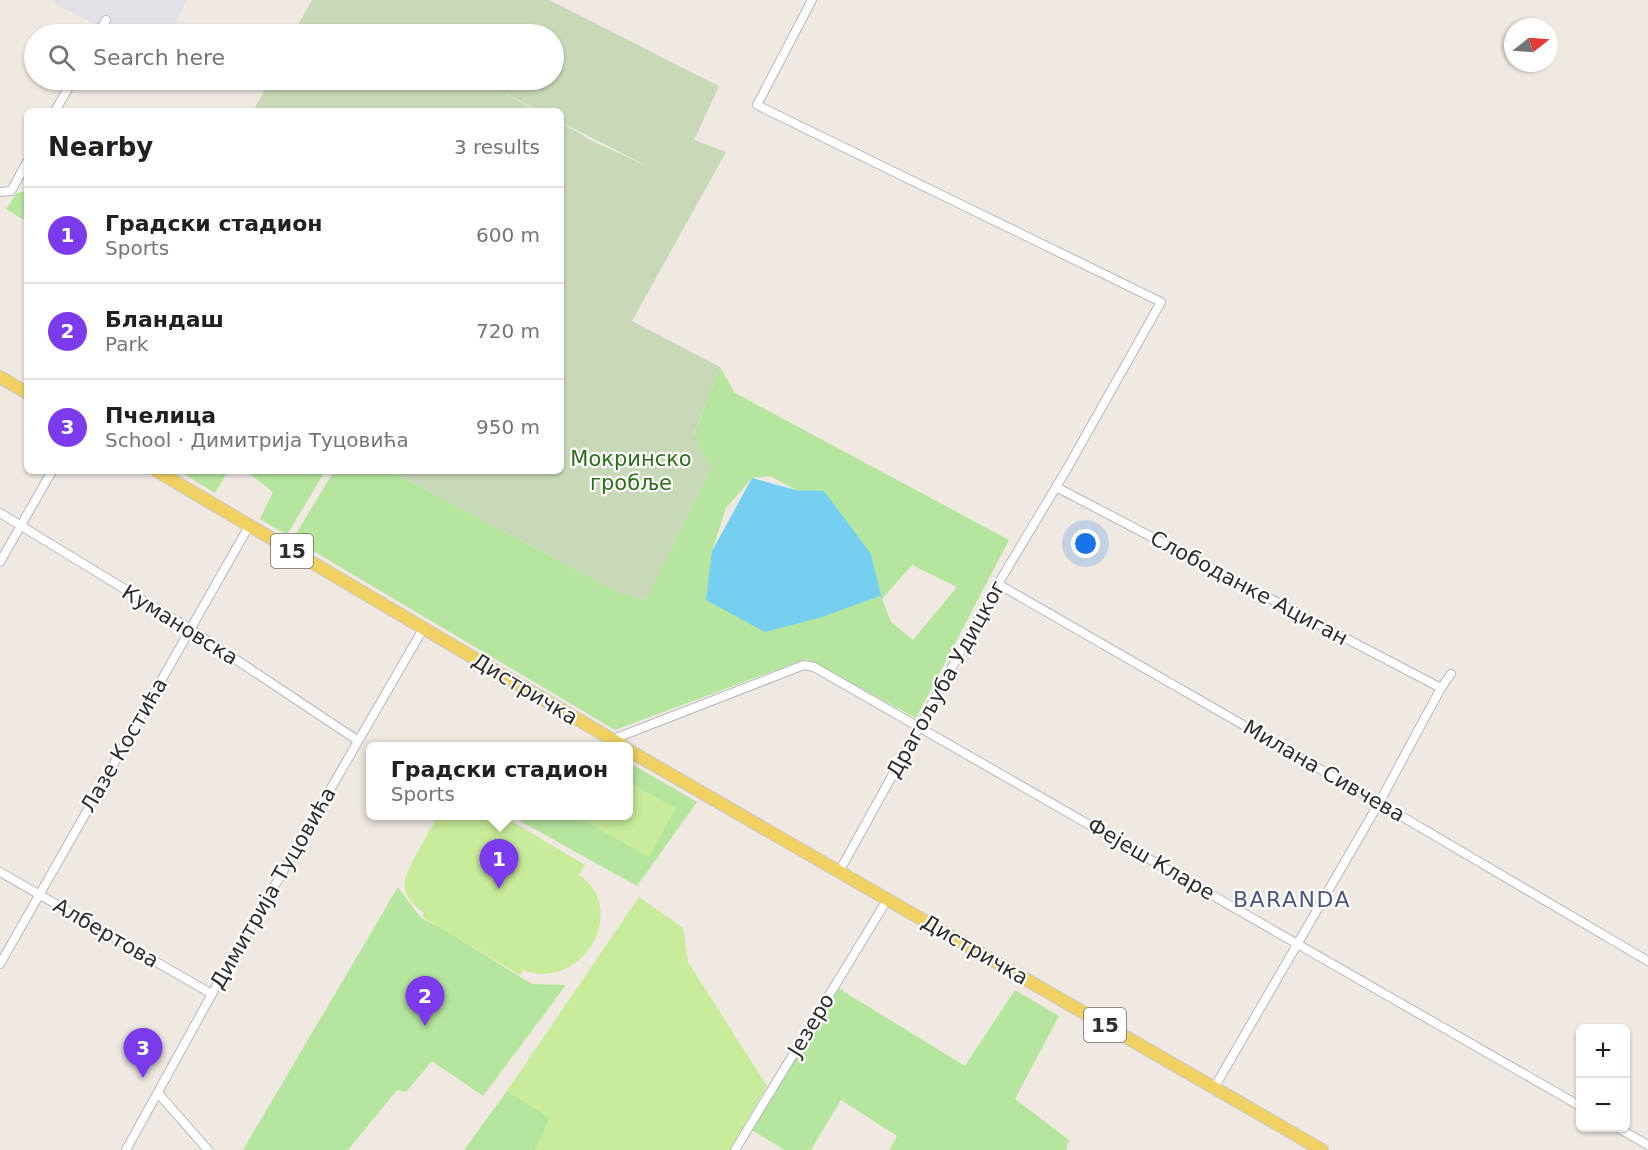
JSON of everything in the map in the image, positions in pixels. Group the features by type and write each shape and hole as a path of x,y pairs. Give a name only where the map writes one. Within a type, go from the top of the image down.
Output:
{"main road":[{"path":"0,377 24,391"},
{"name":"15","path":"162,474 425,630"},
{"name":"Дистричка","path":"425,630 614,742"},
{"name":"Дистричка","path":"633,753 1322,1150"}],"street":[{"name":"Драгољуба Удицког","path":"812,0 757,105 1161,302 998,584 839,872"},
{"path":"104,24 106,20"},
{"path":"57,108 67,90"},
{"path":"0,192 10,192 24,167"},
{"path":"0,562 50,474"},
{"name":"Слободанке Ациган","path":"1056,487 1441,688"},
{"name":"Кумановска","path":"0,513 190,629 357,740"},
{"name":"Лазе Костића","path":"0,964 249,526"},
{"name":"Милана Сивчева","path":"998,584 1648,961"},
{"name":"Димитрија Туцовића","path":"126,1150 357,740 425,630"},
{"name":"Фејеш Кларе","path":"611,740 804,665 814,667 1576,1103"},
{"path":"1214,1088 1451,674"},
{"name":"Албертова","path":"0,872 212,994"},
{"name":"Језеро","path":"735,1150 886,900"},
{"path":"158,1093 208,1150"},
{"path":"1625,1132 1648,1145"}],"shaded area":[{"path":"55,0 187,0 176,24 95,24 53,3"}],"green space":[{"name":"Мокринско гробље","path":"312,0 549,0 719,86 694,140 726,152 632,321 720,367 693,436 712,467 646,600 621,594 397,474 564,474 564,125 586,138 649,167 564,124 564,108 533,108 499,90 564,90 564,24 299,24"},
{"name":"Мокринско гробље","path":"265,90 499,90 532,108 255,108"},
{"path":"24,192 24,220 6,209 17,193"},
{"path":"720,367 735,393 1009,540 916,718 806,659 615,730 293,539 332,474 397,474 621,594 646,600 712,467 693,437","holes":["770,476 796,490 824,491 882,597 712,551 726,508 752,478","912,565 957,587 913,640 891,622 882,599"]},
{"path":"184,474 226,474 215,493"},
{"path":"250,474 323,474 287,535 260,519 273,492"},
{"path":"633,765 697,802 637,886 518,820 633,820"},
{"path":"633,785 676,808 649,857 582,820 633,820"},
{"path":"436,820 510,820 585,865 579,875 594,890 600,908 599,927 592,944 580,959 564,970 544,974 523,970 520,975 422,917 424,913 409,899 406,892 406,878 412,862"},
{"path":"398,887 421,918 532,984 566,985 483,1096 432,1061 406,1092 397,1090 348,1150 243,1150"},
{"path":"639,897 683,928 688,962 767,1086 730,1150 535,1150 550,1118 507,1091"},
{"path":"838,988 965,1066 1015,990 1059,1016 1015,1099 1069,1140 1066,1150 889,1150 897,1136 841,1100 811,1150 784,1150 752,1130"},
{"path":"507,1091 551,1118 535,1150 464,1150"}],"water":[{"path":"752,478 796,490 824,491 871,554 882,599 880,596 819,618 765,632 706,600 712,551"}],"place":[{"name":"Градски стадион","path":"499,889"},
{"name":"Бландаш","path":"425,1026"},
{"name":"Пчелица","path":"143,1078"}],"district":[{"name":"BARANDA","path":"1292,899"}]}
